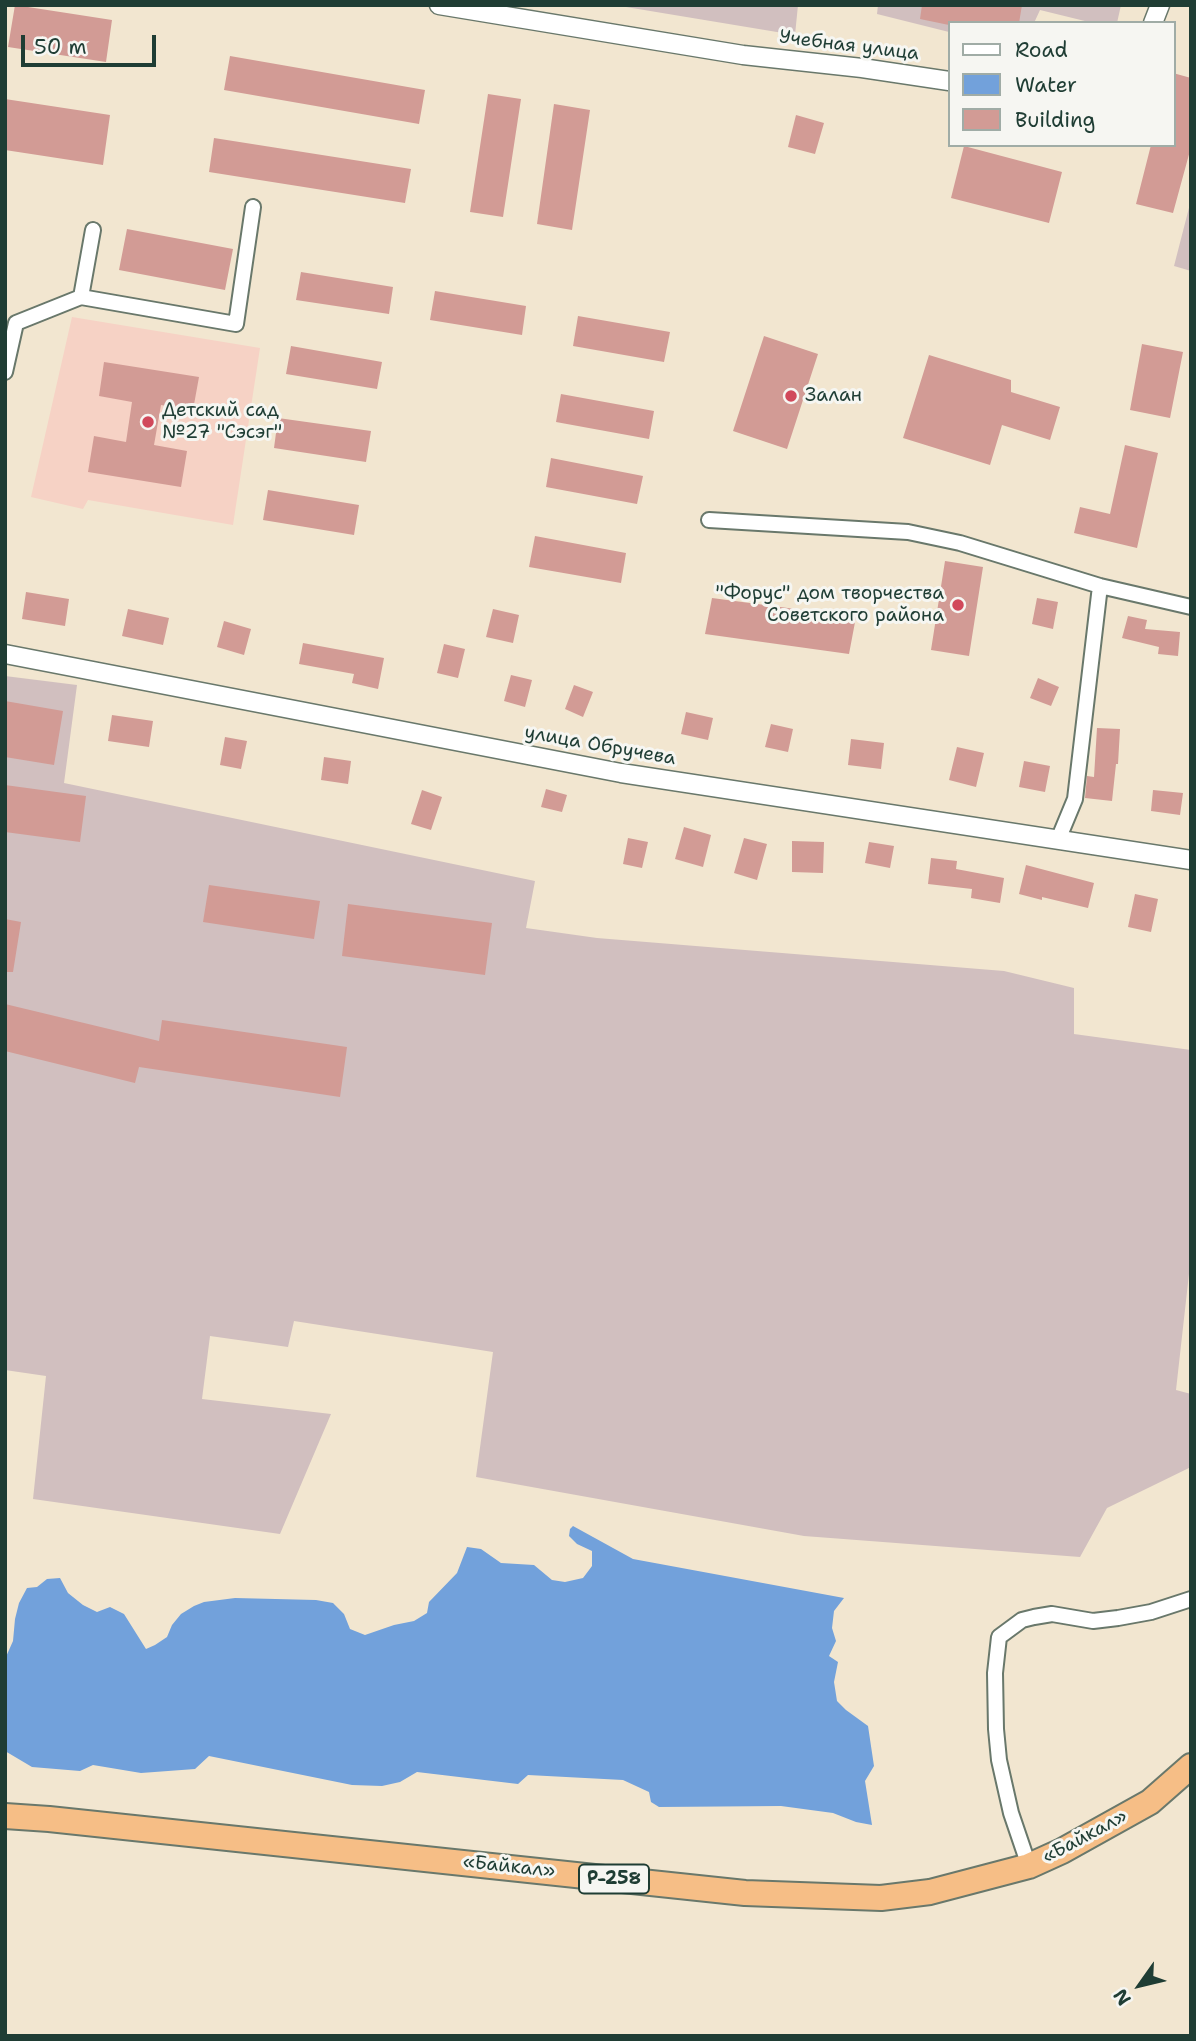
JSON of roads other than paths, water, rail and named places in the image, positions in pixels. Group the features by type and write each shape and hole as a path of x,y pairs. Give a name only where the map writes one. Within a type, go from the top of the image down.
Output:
{"highway":[{"name":"«Байкал»","path":"5,1816 745,1893 881,1898 930,1892 1029,1866 1062,1851 1150,1802 1191,1766"}],"street":[{"name":"Учебная улица","path":"439,5 743,55 948,81"},
{"path":"5,372 16,323 81,297 236,324 253,207"},
{"path":"81,297 93,230"},
{"path":"709,520 908,531 960,543 1100,586 1191,607"},
{"path":"1058,840 1075,799 1100,586"},
{"name":"улица Обручева","path":"5,654 621,773 1191,860"},
{"path":"1029,1866 1011,1813 999,1760 995,1674 999,1637 1022,1620 1034,1617 1052,1614 1093,1621 1151,1612 1191,1599"}],"water":[{"path":"573,1526 633,1559 844,1598 834,1611 832,1628 836,1641 829,1656 838,1662 834,1682 837,1701 868,1726 874,1766 865,1781 872,1825 833,1813 781,1806 659,1807 651,1802 649,1792 623,1780 528,1775 518,1784 417,1772 400,1782 382,1786 352,1785 209,1756 195,1769 141,1773 93,1765 80,1771 32,1767 5,1751 5,1659 13,1641 19,1603 27,1588 37,1587 47,1579 60,1578 68,1593 97,1612 110,1607 124,1614 146,1649 167,1637 181,1614 194,1606 235,1598 316,1600 333,1603 344,1614 350,1629 365,1635 414,1621 427,1613 429,1602 457,1573 467,1547 481,1549 501,1563 534,1565 552,1580 565,1582 583,1578 592,1566 592,1551 577,1544 569,1536"}],"place":[{"name":"Залан","path":"791,396"},
{"name":"Детский сад №27 \"Сэсэг\"","path":"148,422"},
{"name":"\"Форус\" дом творчества Советского района","path":"958,605"}]}
